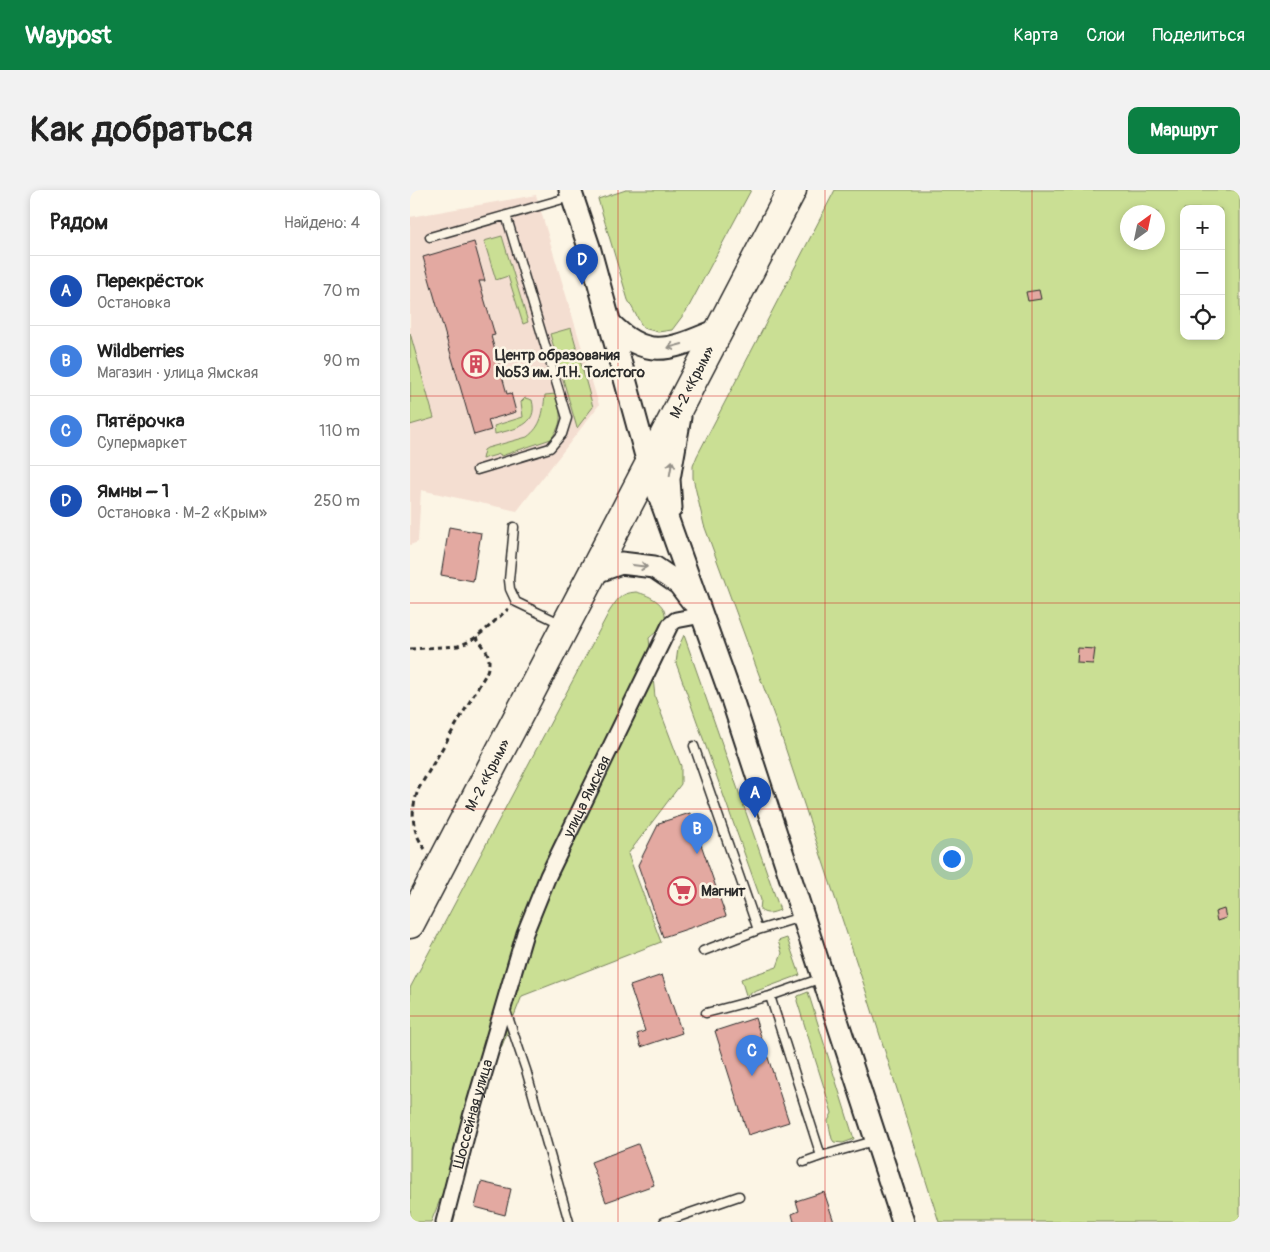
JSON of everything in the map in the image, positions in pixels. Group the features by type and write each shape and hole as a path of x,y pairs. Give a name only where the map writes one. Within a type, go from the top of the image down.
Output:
{"highway":[{"name":"М-2 «Крым»","path":"410,924 792,190"}],"main road":[{"path":"571,193 589,247 649,467 732,699 903,1222"},
{"path":"610,323 632,342 658,349 684,343 720,329"},
{"path":"673,534 669,479 682,403"},
{"path":"593,573 621,563 654,567 679,584 702,615"}],"street":[{"name":"улица Ямская","path":"504,1004 525,933 548,876 670,625 676,620 702,615"},
{"name":"Шоссейная улица","path":"444,1222 471,1117 504,1004"}],"lane":[{"path":"430,236 506,215 571,193"},
{"path":"477,470 550,448 562,434 567,418 506,215"},
{"path":"514,526 509,580 510,589 516,602 566,626"},
{"path":"694,746 758,930"},
{"path":"703,951 758,930 803,916"},
{"path":"706,1013 770,996 823,977"},
{"path":"770,996 820,1156"},
{"path":"504,1004 526,1070 569,1222"},
{"path":"804,1162 876,1140"},
{"path":"664,1222 739,1196"}],"path":[{"path":"410,649 466,644 516,602"},
{"path":"439,868 418,839 413,818 414,802 419,788 486,674 490,663 487,651 476,637"}],"shaded area":[{"path":"536,195 599,405 517,511 421,490 418,542 410,545 410,217"}],"green space":[{"path":"626,190 751,190 687,310 672,330 658,332 643,328 628,300 598,199"},
{"path":"835,190 1240,190 1240,1222 939,1222 864,985 779,729 704,525 693,478 693,466"},
{"path":"502,236 528,322 523,324 508,276 496,280 484,241"},
{"path":"571,328 593,407 577,428 550,334"},
{"path":"410,333 434,418 410,425"},
{"path":"555,394 559,407 560,422 551,439 501,456 500,454 482,459 484,450 487,448 527,437 532,433 541,419 545,395"},
{"path":"525,398 532,400 532,416 528,421 517,428 495,434 494,426 523,417 521,402"},
{"path":"636,592 658,602 665,612 663,624 649,638 655,697 681,766 681,784 628,854 661,942 522,996 431,1222 410,1222 410,988 609,612 623,596"},
{"path":"684,635 780,910 767,913 760,910 761,900 676,663 678,648"},
{"path":"787,938 800,975 746,995 741,979 777,967 782,953 778,941"},
{"path":"808,992 854,1139 843,1143 834,1142 832,1139 828,1121 832,1113 797,1001 798,996"}],"building":[{"name":"Центр образования №53 им. Л.Н. Толстого","path":"474,242 485,281 479,281 495,335 491,336 507,394 511,393 516,412 488,420 491,430 474,435 423,257"},
{"path":"1039,290 1041,299 1028,301 1026,292"},
{"path":"449,527 481,533 473,581 441,575"},
{"path":"1078,648 1095,649 1093,664 1077,663"},
{"name":"Магнит","path":"690,813 726,916 663,937 638,865 659,823"},
{"path":"1224,909 1226,918 1217,921 1215,912"},
{"path":"662,975 682,1033 641,1047 637,1034 645,1031 630,986"},
{"path":"755,1018 789,1122 748,1135 715,1031"},
{"path":"638,1144 654,1185 606,1202 591,1162"},
{"path":"481,1182 511,1189 505,1215 475,1207"},
{"path":"824,1192 834,1222 794,1222 792,1214 799,1211 796,1201"}],"place":[{"name":"Ямны – 1","path":"582,285"},
{"name":"Центр образования №53 им. Л.Н. Толстого","path":"476,364"},
{"name":"Перекрёсток","path":"755,818"},
{"name":"Wildberries","path":"697,854"},
{"name":"Магнит","path":"682,891"},
{"name":"Пятёрочка","path":"752,1076"}]}
